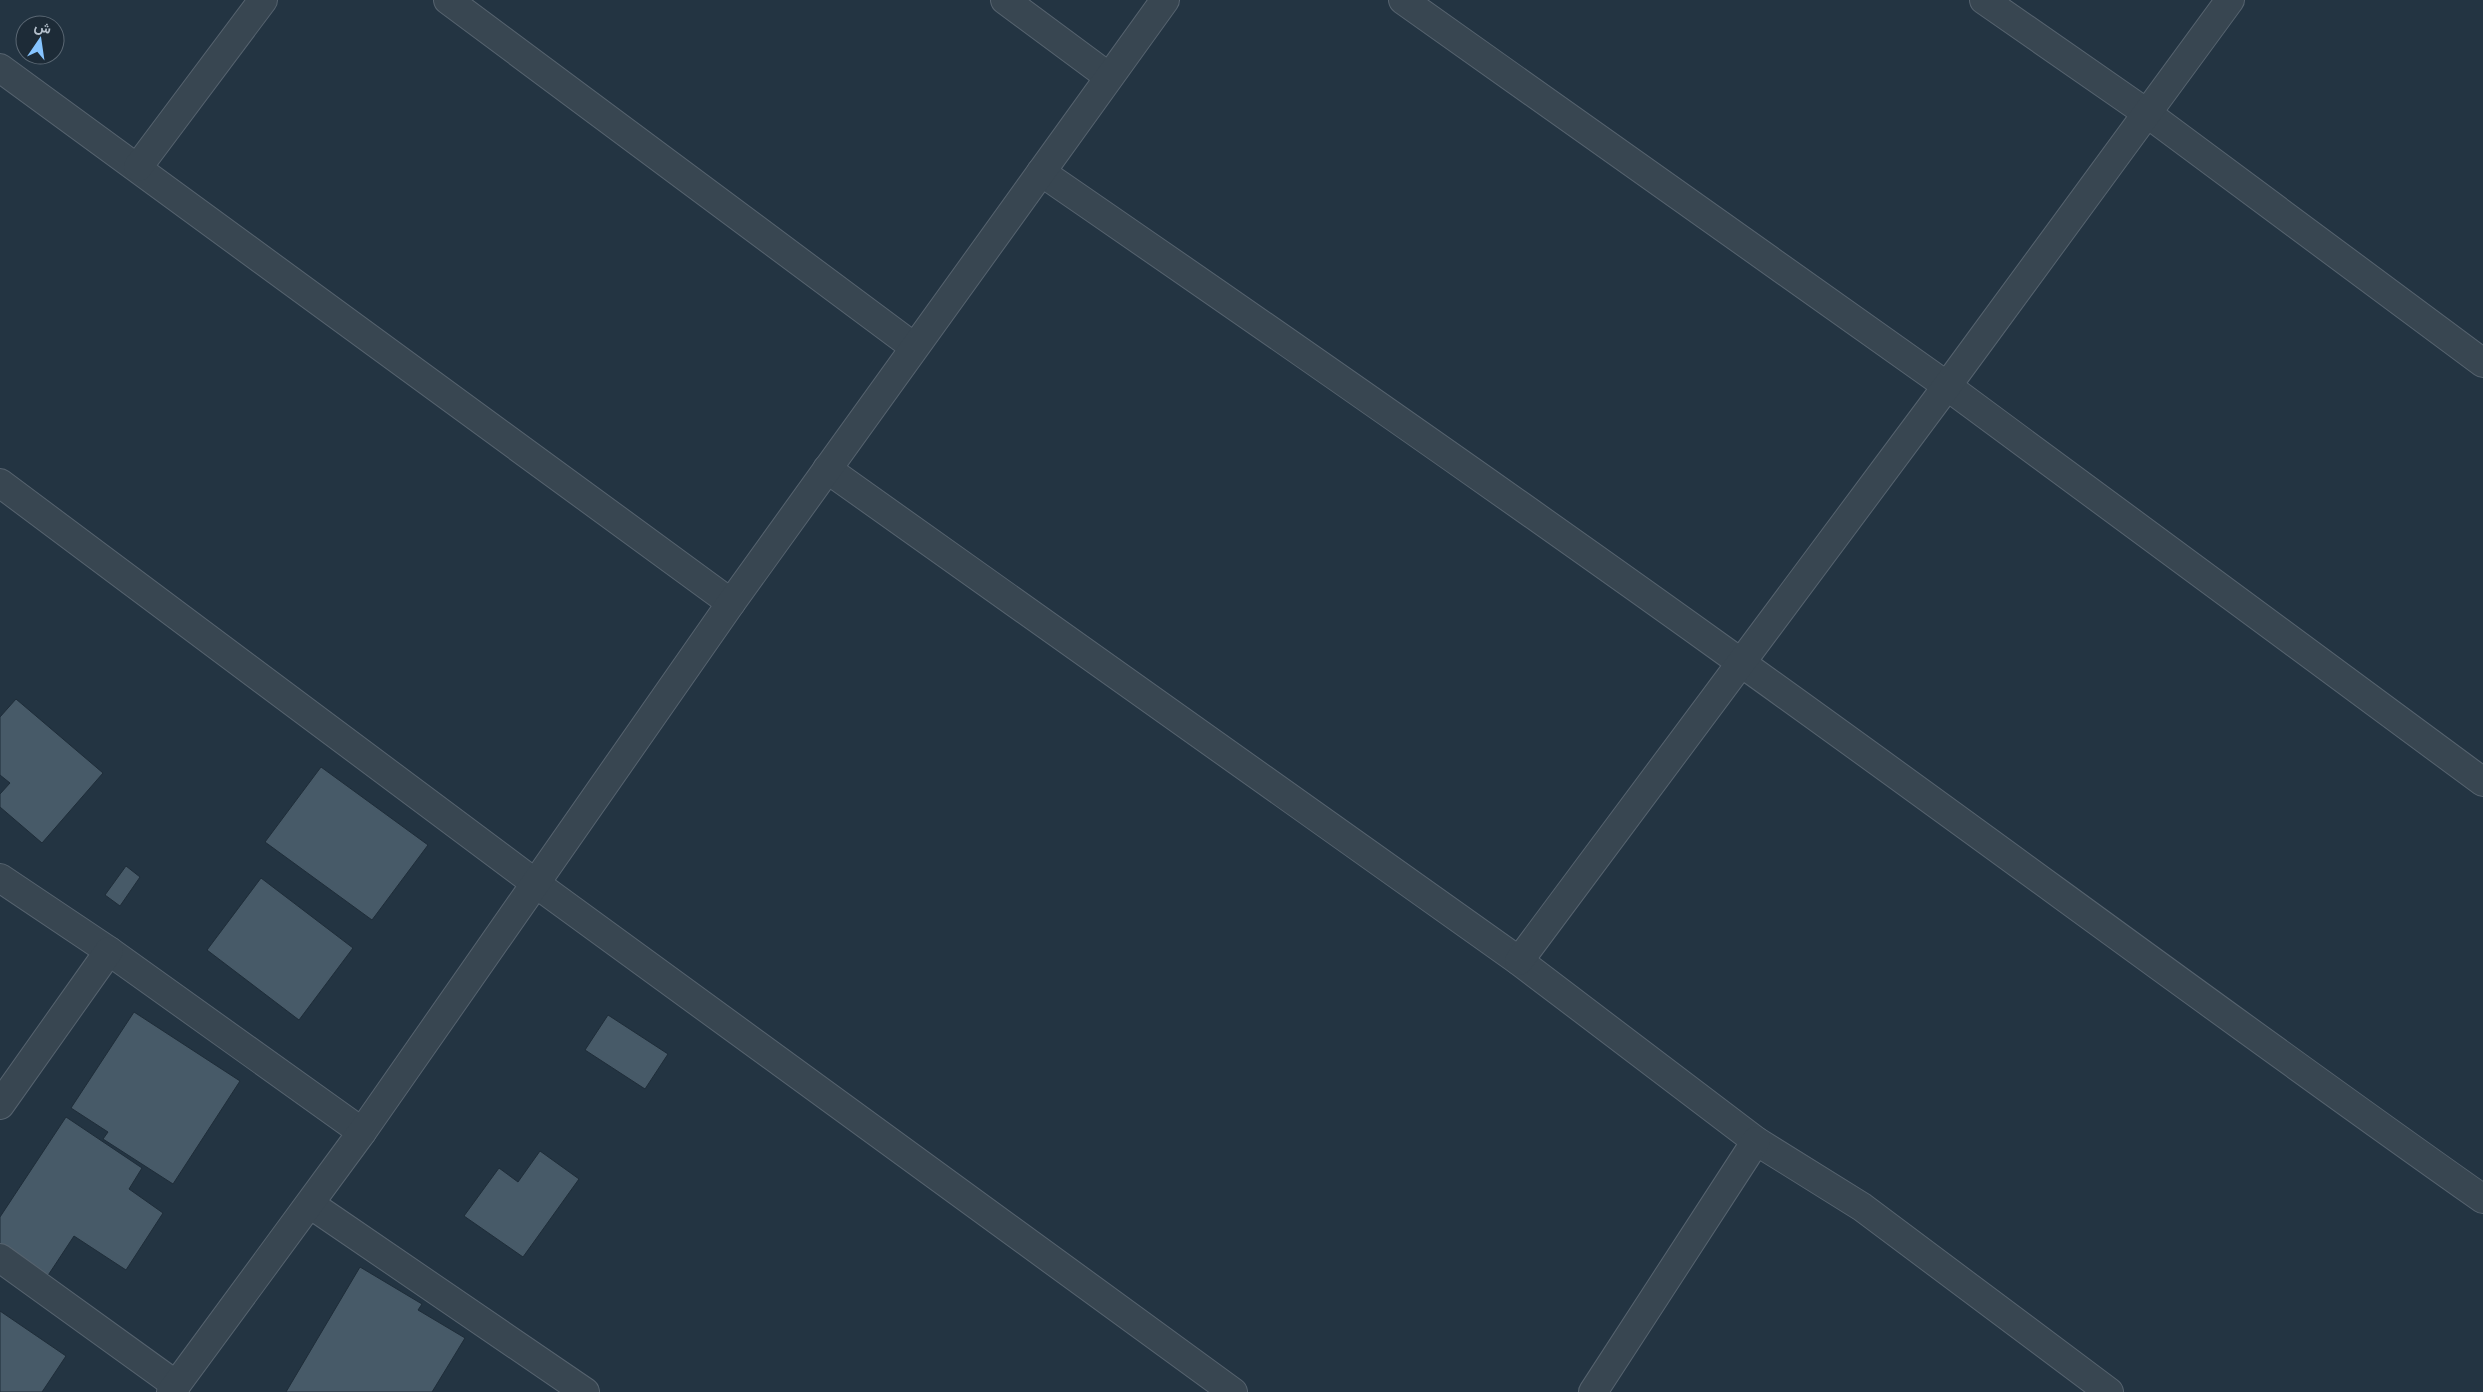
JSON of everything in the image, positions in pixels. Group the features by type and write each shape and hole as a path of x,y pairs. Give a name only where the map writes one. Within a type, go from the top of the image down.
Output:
{"street":[{"path":"138,167 263,0"},
{"path":"448,0 914,347"},
{"path":"1004,0 1109,77"},
{"path":"0,1258 174,1388 362,1132 731,603 1165,0"},
{"path":"1403,0 1947,386 2483,782"},
{"path":"1984,0 2148,114 2483,362"},
{"path":"1519,961 1947,386 2230,0"},
{"path":"0,68 138,167 731,603"},
{"path":"1041,172 1330,371 1742,663 2280,1055 2483,1198"},
{"path":"827,469 1519,961 1756,1141 1862,1207 2109,1392"},
{"path":"0,483 535,883 1233,1392"},
{"path":"0,878 109,952 362,1132"},
{"path":"0,1105 109,952"},
{"path":"1592,1392 1756,1141"},
{"path":"310,1204 585,1392"}],"building":[{"path":"16,699 103,773 42,843 0,807 0,794 10,783 0,775 0,717"},
{"path":"321,767 428,845 372,920 265,842"},
{"path":"126,866 140,877 120,906 105,895"},
{"path":"261,878 353,948 299,1020 207,950"},
{"path":"134,1012 240,1081 173,1184 103,1139 108,1132 71,1108"},
{"path":"608,1015 668,1054 645,1089 585,1050"},
{"path":"66,1117 142,1168 129,1189 163,1213 126,1270 74,1236 41,1286 0,1259 0,1217"},
{"path":"540,1151 579,1179 523,1257 464,1216 499,1168 518,1182"},
{"path":"360,1267 422,1304 418,1310 465,1338 432,1392 286,1392"},
{"path":"0,1311 66,1356 42,1392 0,1392"}]}
